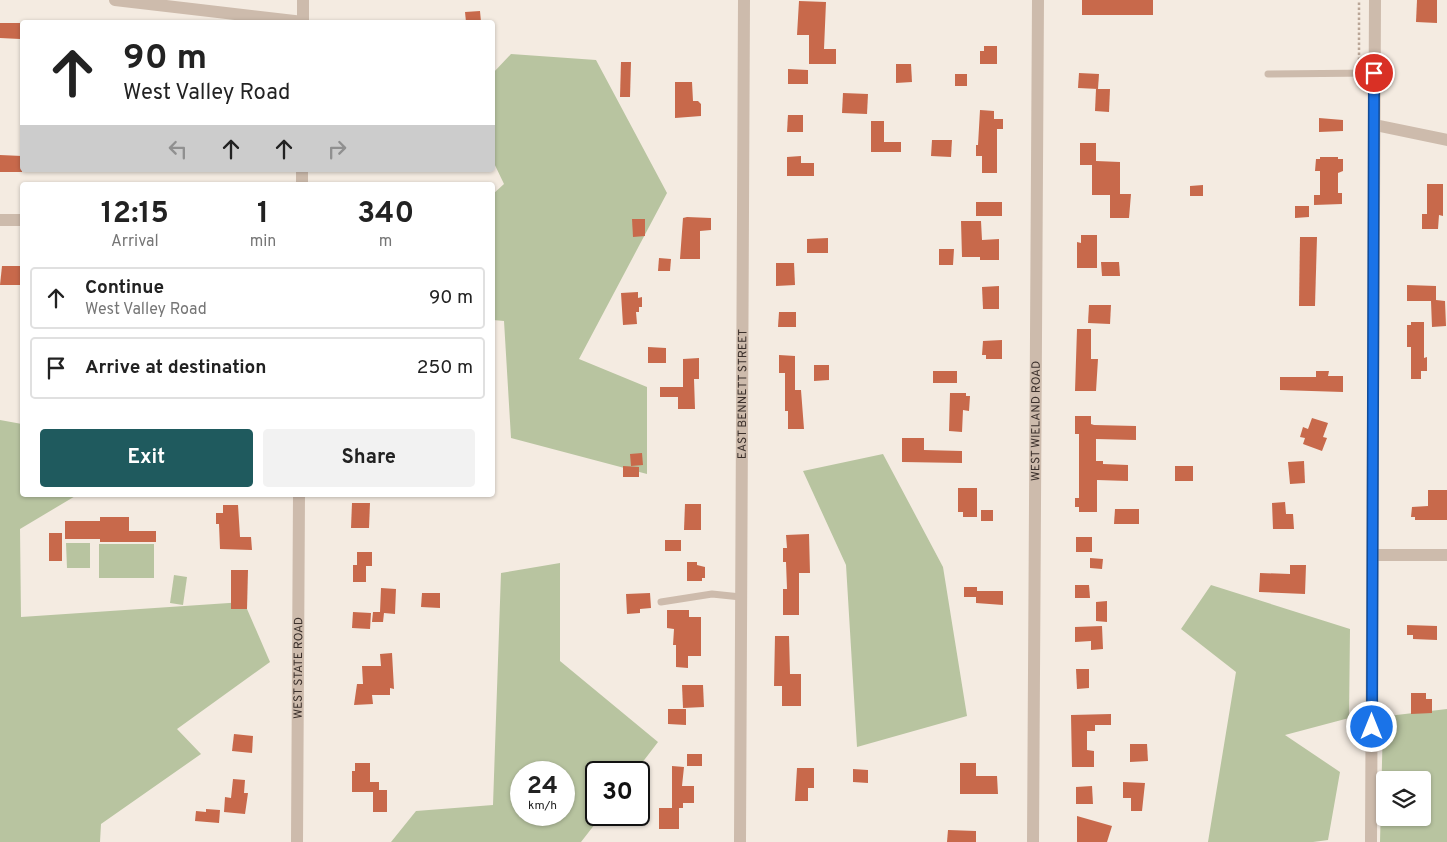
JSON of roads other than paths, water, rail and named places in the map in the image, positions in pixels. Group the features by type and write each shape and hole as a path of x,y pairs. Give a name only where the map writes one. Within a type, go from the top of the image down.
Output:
{"street":[{"path":"115,0 286,20"},
{"path":"303,0 303,20"},
{"name":"EAST BENNETT STREET","path":"740,842 744,0"},
{"name":"WEST WIELAND ROAD","path":"1033,842 1038,0"},
{"path":"1371,842 1375,0"},
{"path":"1375,125 1447,140"},
{"path":"0,220 20,220"},
{"name":"WEST STATE ROAD","path":"297,842 299,497"},
{"path":"1373,555 1447,555"}],"lane":[{"path":"1268,74 1374,73"},
{"path":"661,602 712,594 741,597"}]}
